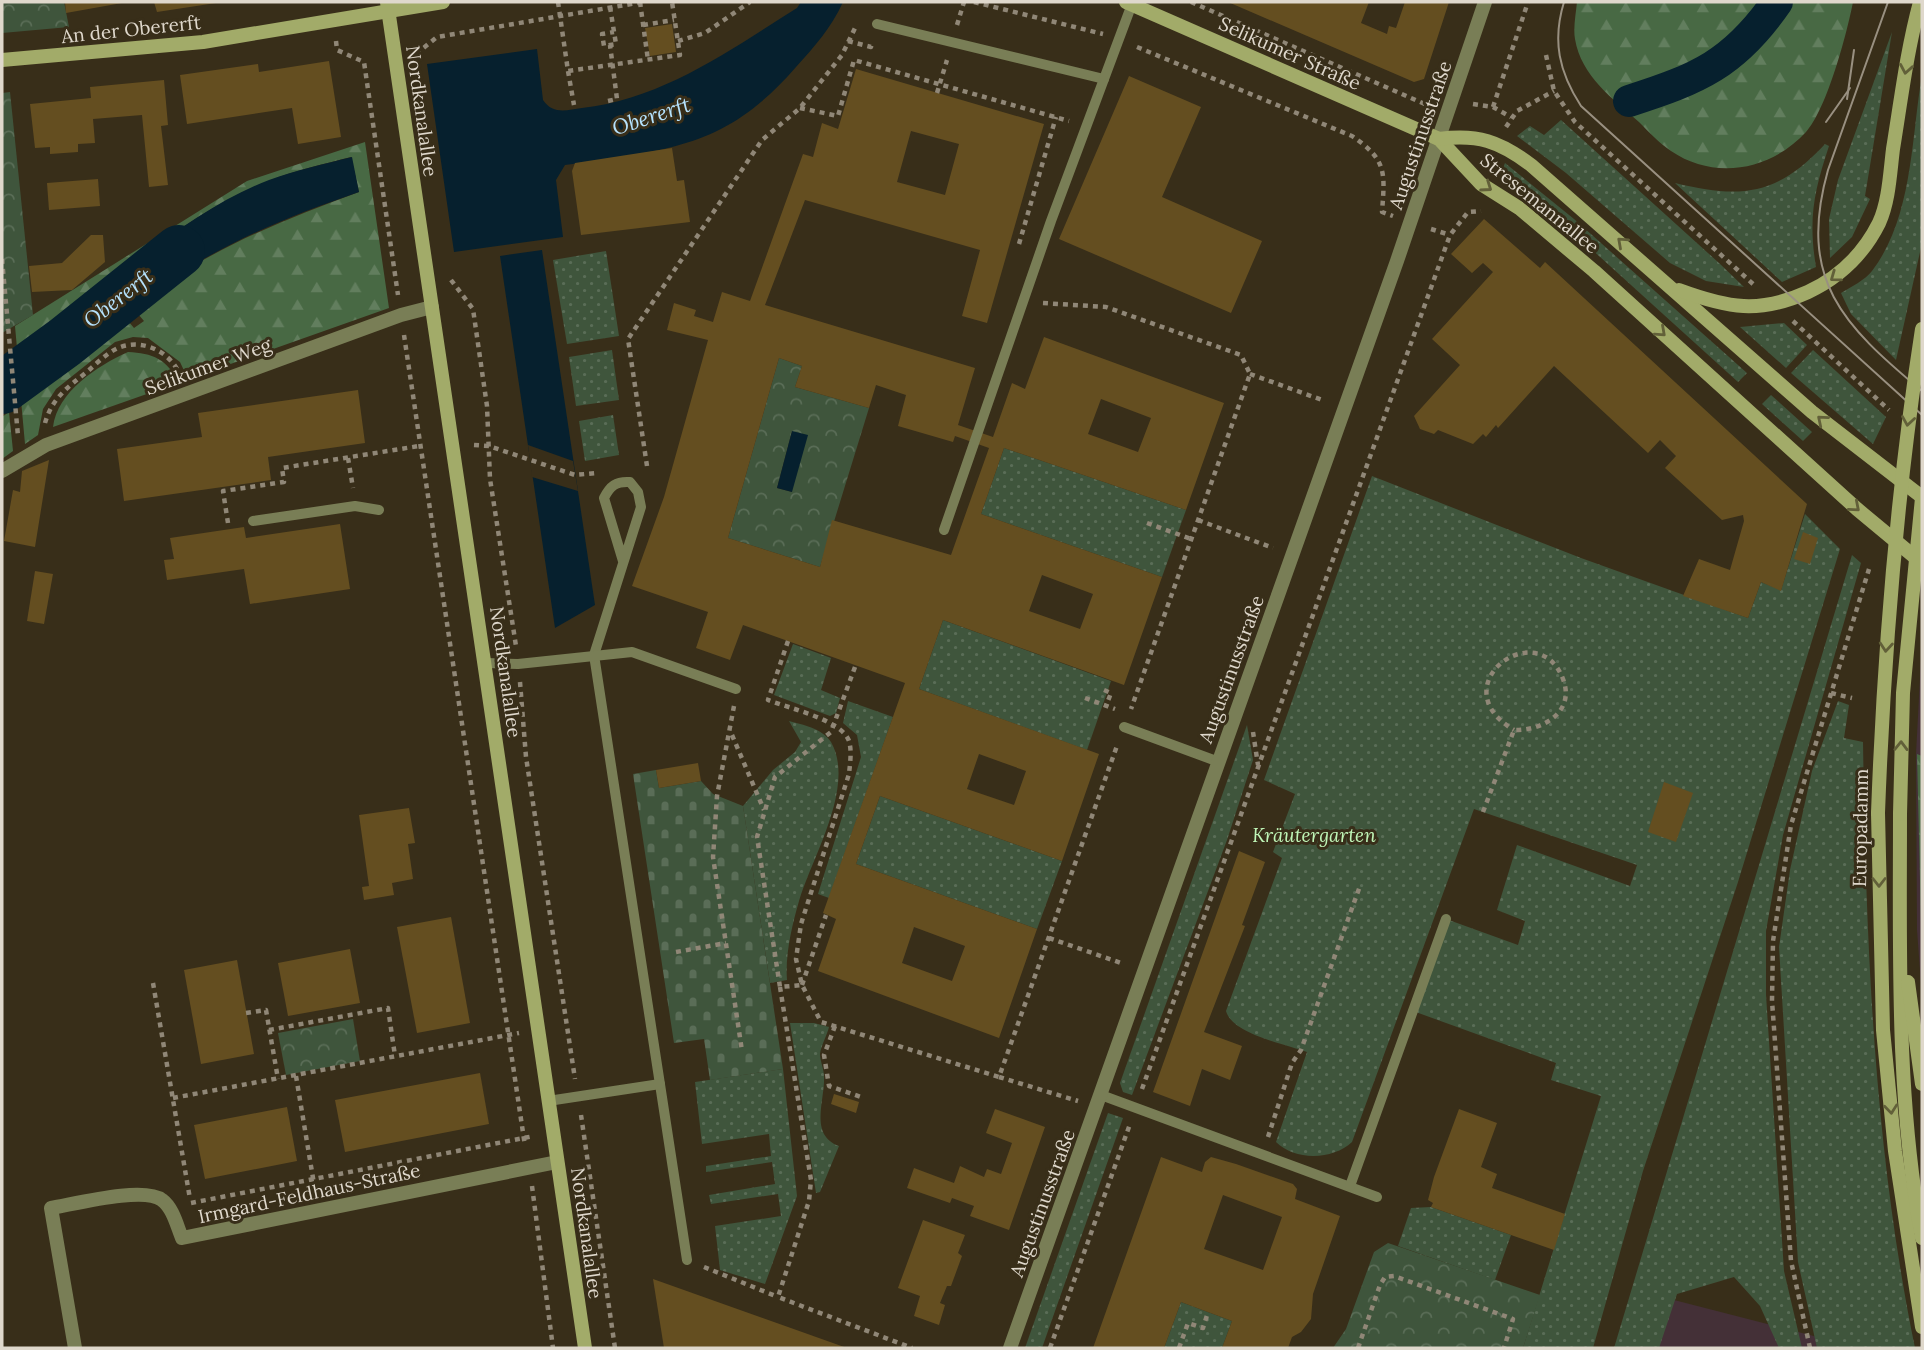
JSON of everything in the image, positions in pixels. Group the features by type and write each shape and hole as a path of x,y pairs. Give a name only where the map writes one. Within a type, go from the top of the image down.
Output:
{"main road":[{"path":"1672,287 1722,306 1775,305 1827,283 1843,271 1870,240 1881,219 1920,2"},
{"path":"387,7 437,3"},
{"name":"Selikumer Straße","path":"1129,3 1438,139"},
{"name":"An der Obererft","path":"2,60 177,45 387,7"},
{"name":"Nordkanalallee","path":"387,7 487,663 502,791 585,1348"},
{"name":"Stresemannallee","path":"1438,139 1470,135 1499,144 1516,153 1599,221 1812,412 1922,498"},
{"name":"Stresemannallee","path":"1438,139 1481,184 1519,208 1594,271 1922,564"},
{"name":"Europadamm","path":"1922,329 1902,460 1882,695 1878,813 1883,1030 1895,1152 1922,1327"},
{"name":"Europadamm","path":"1922,498 1902,694 1900,814 1900,1030 1910,1151 1922,1238"},
{"path":"1900,928 1922,1084"}],"street":[{"name":"Augustinusstraße","path":"1010,1348 1293,555 1485,2"},
{"name":"Selikumer Weg","path":"2,471 46,445 401,315 432,307"},
{"name":"Irmgard-Feldhaus-Straße","path":"75,1348 51,1208 147,1194 163,1200 174,1217 181,1238 557,1162"}],"lane":[{"path":"944,530 1129,3"},
{"path":"877,24 1104,79"},
{"path":"623,561 604,498 610,487 620,482 630,482 638,492 641,507 594,655 687,1261"},
{"path":"253,521 355,506 379,510"},
{"path":"487,663 518,664 632,652 736,689"},
{"path":"1124,727 1219,762"},
{"path":"1350,1186 1446,919"},
{"path":"548,1101 660,1084"},
{"path":"1099,1101 1136,1108 1377,1197"}],"path":[{"path":"558,2 573,105"},
{"path":"415,55 425,44 437,37 642,2 648,60"},
{"path":"569,71 680,55 672,2"},
{"path":"678,41 705,33 750,2"},
{"path":"974,2 1095,31 1352,136 1374,151 1385,173 1382,212 1410,221"},
{"path":"1191,2 1411,96"},
{"path":"1493,107 1528,2"},
{"path":"611,7 616,44 604,46 602,34 614,32"},
{"path":"643,25 674,20"},
{"path":"647,466 628,339 762,140 800,108 848,41 858,22"},
{"path":"335,34 337,50 364,62 554,1348"},
{"path":"848,41 867,45"},
{"path":"608,100 617,99 610,45"},
{"path":"1546,55 1554,90 1575,122 1895,415"},
{"path":"800,108 838,116 854,60 1086,126"},
{"path":"1511,117 1554,90"},
{"path":"1050,1348 1450,235"},
{"path":"2,259 9,353 22,458"},
{"path":"450,279 473,309 487,405 490,479 518,664 526,757 615,1348"},
{"path":"999,1077 1250,374 1241,355 1106,307 1067,302 1023,304"},
{"path":"46,445 44,424 54,400 116,349 133,344 155,349 179,370 188,393"},
{"path":"1250,374 1345,407"},
{"path":"228,523 223,491 284,482 282,468 419,446"},
{"path":"348,458 355,506"},
{"path":"530,460 575,475"},
{"path":"1198,520 1293,555"},
{"path":"1147,523 1191,539"},
{"path":"1810,1348 1791,1261 1772,1001 1773,941 1791,825 1864,583 1874,555 1888,536"},
{"path":"788,642 768,700 834,725 841,729 849,741 849,774 801,923 796,959 802,985 821,1021 999,1077 1099,1101"},
{"path":"1514,653 1539,654 1552,663 1563,678 1566,694 1563,707 1544,725 1529,731 1514,730 1492,715 1488,705 1488,681 1503,659 1514,653"},
{"path":"778,1297 809,1201 811,1180 757,838 775,777 831,732 855,667"},
{"path":"736,689 731,734 718,796 713,857 742,1051"},
{"path":"1104,690 1111,693 1105,706"},
{"path":"1831,693 1852,698"},
{"path":"1085,698 1129,714"},
{"path":"1483,812 1514,730"},
{"path":"731,734 764,810"},
{"path":"1262,1155 1292,1063 1301,1050 1360,886"},
{"path":"802,985 827,915"},
{"path":"1049,938 1144,972"},
{"path":"676,952 726,943"},
{"path":"153,983 197,1236"},
{"path":"780,987 802,985"},
{"path":"269,1030 388,1008 395,1056"},
{"path":"246,1013 266,1010 278,1079"},
{"path":"835,1026 824,1055 829,1086 860,1097"},
{"path":"173,1098 537,1030"},
{"path":"296,1076 318,1212"},
{"path":"191,1203 552,1133"},
{"path":"687,1261 912,1348"},
{"path":"1358,1348 1380,1285 1385,1277 1394,1276 1514,1319 1504,1348"},
{"path":"1179,1348 1188,1323 1203,1328 1208,1312"}],"shaded area":[{"path":"1922,640 1922,998 1917,930 1916,754"},
{"path":"1639,1291 1860,1348 1621,1348"}],"green space":[{"path":"2,2 64,2 69,27 2,33"},
{"path":"1577,2 1853,2 1829,89 1806,132 1792,145 1760,163 1724,168 1706,166 1671,151 1600,86 1578,52 1574,30"},
{"path":"1892,32 1865,196 1870,199 1852,237 1830,258 1829,219 1838,180"},
{"path":"1922,75 1922,243 1896,360 1851,314 1841,293 1872,271 1896,227 1908,177"},
{"path":"10,92 33,315 2,333 2,93"},
{"path":"1561,120 1744,287 1706,281 1670,263 1566,173 1517,136 1530,126 1544,135"},
{"path":"365,142 389,308 188,379 180,362 148,338 133,337 115,342 56,389 43,409 38,435 25,444 21,400 123,315 134,328 144,321 133,308 186,270 241,240 359,192 351,157 279,177 227,200 167,238 111,281 107,277 98,284 101,289 17,348 15,326 247,181"},
{"path":"1825,144 1829,146 1814,205 1816,267 1782,282 1675,183 1720,191 1757,189 1791,174"},
{"path":"1505,163 1574,219 1747,373 1738,382 1567,227 1500,175"},
{"path":"606,251 619,336 567,344 553,260"},
{"path":"1784,323 1807,345 1786,368 1740,327"},
{"path":"612,350 619,400 576,406 569,357"},
{"path":"1813,350 1886,417 1873,444 1791,373"},
{"path":"128,352 158,359 169,368 178,383 53,427 62,402 80,382"},
{"path":"779,358 802,366 795,387 869,408 820,567 728,538","holes":["792,431 792,492 777,488"]},
{"path":"1771,395 1812,432 1803,441 1762,404"},
{"path":"9,412 13,451 2,459 2,417"},
{"path":"613,415 619,455 585,461 579,421"},
{"path":"1004,448 1186,510 1162,577 981,514"},
{"name":"Kräutergarten","path":"1372,476 1581,558 1748,618 1761,582 1781,590 1805,514 1840,549 1738,882 1643,1171 1593,1348 1523,1348 1601,1096 1551,1080 1556,1063 1413,1011 1446,919 1518,945 1525,921 1497,910 1517,845 1630,886 1637,865 1474,809 1352,1142 1335,1152 1303,1155 1293,1153 1276,1142 1307,1052 1248,1032 1230,1019 1226,1011 1282,858 1273,852 1295,794 1264,780"},
{"path":"1852,555 1861,563 1783,835 1766,931 1766,995 1784,1271 1802,1348 1779,1348 1760,1306 1734,1277 1677,1294 1659,1348 1614,1348"},
{"path":"943,620 1111,681 1087,750 919,689"},
{"path":"793,644 831,658 821,690 840,698 836,713 830,716 774,695"},
{"path":"848,701 893,717 829,898 818,894 861,757 857,735 843,723"},
{"path":"1838,701 1849,705 1844,738 1863,742 1870,970 1881,1122 1901,1273 1915,1348 1817,1348 1798,1262 1779,947 1790,870 1812,771"},
{"path":"789,721 812,728 827,737 837,760 838,779 829,822 794,920 788,950 787,980 770,983 743,806 773,770 795,752 801,742"},
{"path":"1247,725 1253,760 1227,840 1132,1095 1123,1092 1120,1083"},
{"path":"1917,754 1922,756 1922,965"},
{"path":"656,770 659,788 701,781 713,794 743,806 783,1069 710,1080 704,1039 674,1043 633,774"},
{"path":"880,796 1062,861 1037,929 856,864"},
{"path":"353,1019 360,1061 286,1075 278,1033"},
{"path":"790,1023 814,1023 829,1027 820,1054 824,1077 821,1126 830,1141 839,1146 820,1192 816,1193"},
{"path":"783,1069 797,1196 765,1284 720,1270 715,1226 781,1216 778,1194 711,1204 709,1195 775,1184 772,1162 706,1172 706,1166 771,1156 769,1134 702,1144 695,1082"},
{"path":"1108,1113 1123,1118 1042,1348 1025,1348"},
{"path":"1431,1207 1511,1235 1495,1280 1398,1246 1411,1208"},
{"path":"1388,1243 1540,1295 1523,1348 1333,1348 1346,1329 1374,1252"},
{"path":"1181,1302 1232,1321 1222,1348 1164,1348"}],"water":[{"path":"801,2 843,2 810,52 770,94 744,115 718,130 664,149 565,165 556,180 563,237 454,252 427,64 537,49 543,100 556,110 582,108 612,103 640,94 695,70 797,8"},
{"path":"352,157 359,192 270,226 213,254 185,270 133,308 111,281 167,238 248,189 279,176"},
{"path":"542,250 595,605 555,628 500,256"},
{"path":"101,289 123,315 21,400 17,348"},
{"path":"792,431 808,435 792,492 777,488"}],"pier":[{"path":"528,445 573,461 578,491 532,477"}],"building":[{"path":"65,2 122,2 122,3 66,13"},
{"path":"154,2 216,2 216,3 157,12"},
{"path":"1228,2 1369,2 1361,23 1387,34 1389,26 1396,28 1405,2 1449,2 1424,79 1414,82"},
{"path":"672,24 676,52 650,56 645,28"},
{"path":"329,61 341,137 298,144 292,108 187,124 180,75 258,64 259,72"},
{"path":"856,69 1044,124 987,323 962,316 980,250 805,200 765,305 975,368 958,425 993,437 1012,383 1025,389 1044,337 1224,403 1186,510 1004,448 981,514 1162,577 1124,685 943,620 919,689 1099,754 1062,861 880,796 856,864 1037,929 999,1038 818,971 836,919 823,913 905,683 743,625 730,660 696,648 708,612 632,586 664,497 708,340 667,330 674,303 696,310 694,316 713,322 722,292 750,301 803,154 813,157 822,123 838,129","holes":["911,131 959,144 945,195 897,182","779,358 802,366 795,387 869,408 876,385 906,395 898,426 953,442 955,436 989,448 951,555 832,520 820,567 728,538","1101,399 1151,418 1138,452 1088,434","1042,575 1093,594 1080,629 1029,611","979,754 1026,771 1014,805 967,789","914,927 965,946 952,981 902,963"]},
{"path":"1129,76 1201,107 1162,197 1262,241 1231,313 1059,239"},
{"path":"164,80 168,125 161,126 168,185 149,187 142,115 93,119 95,143 78,144 78,152 50,154 50,147 35,148 30,104 91,98 90,87"},
{"path":"672,148 677,181 684,180 690,222 581,235 572,171 575,163"},
{"path":"98,179 100,206 49,210 47,183"},
{"path":"1484,219 1540,268 1545,262 1807,504 1781,591 1761,582 1748,618 1683,596 1699,559 1730,570 1744,521 1743,515 1722,520 1665,468 1676,456 1660,440 1648,453 1554,366 1498,428 1496,425 1486,437 1483,434 1473,444 1438,430 1434,434 1420,429 1414,416 1460,365 1432,339 1493,272 1483,263 1472,273 1451,254"},
{"path":"91,235 103,235 105,262 72,290 32,292 29,266 62,263"},
{"path":"358,390 365,443 268,457 271,480 124,501 117,449 202,437 198,413"},
{"path":"49,460 35,547 4,541 13,490 20,492 22,471"},
{"path":"340,524 350,589 250,604 244,569 167,580 164,560 174,559 170,538 244,527 246,538"},
{"path":"1803,532 1818,538 1810,564 1794,559"},
{"path":"35,571 53,574 44,624 27,621"},
{"path":"698,763 701,781 659,788 656,770"},
{"path":"1664,782 1693,793 1676,842 1648,832"},
{"path":"409,808 415,843 408,844 413,879 392,883 394,895 364,900 362,887 369,886 359,815"},
{"path":"1239,851 1265,862 1242,925 1245,926 1204,1032 1242,1046 1230,1080 1202,1069 1190,1106 1153,1092"},
{"path":"451,917 470,1023 417,1033 397,927"},
{"path":"350,949 360,1003 288,1016 278,963"},
{"path":"237,960 254,1054 201,1064 184,970"},
{"path":"480,1073 489,1124 345,1152 335,1100"},
{"path":"834,1094 859,1102 856,1113 831,1104"},
{"path":"287,1107 297,1161 205,1179 194,1125"},
{"path":"995,1109 1045,1127 1009,1230 970,1216 974,1206 952,1198 950,1203 907,1188 914,1168 954,1183 960,1166 984,1177 987,1169 1001,1174 1012,1143 986,1133"},
{"path":"1459,1109 1497,1123 1481,1167 1497,1174 1492,1188 1565,1214 1554,1250 1431,1207 1433,1203 1428,1200 1434,1177"},
{"path":"1161,1157 1202,1172 1205,1162 1211,1157 1236,1164 1293,1184 1297,1189 1295,1199 1340,1216 1313,1294 1311,1319 1301,1332 1292,1337 1288,1348 1222,1348 1232,1321 1181,1302 1164,1348 1093,1348","holes":["1223,1195 1282,1217 1263,1270 1204,1249"]},
{"path":"923,1220 965,1235 958,1253 962,1256 951,1286 947,1286 940,1303 945,1305 939,1325 914,1316 920,1296 898,1288"},
{"path":"653,1279 847,1348 664,1348"}],"waterway":[{"path":"1629,101 1675,85 1713,67 1745,41 1777,2"},
{"name":"Obererft","path":"2,388 65,342 179,251"}],"tram line":[{"path":"1564,2 1558,30 1560,56 1567,81 1581,106 1922,415"},
{"path":"1888,2 1828,170 1820,208 1818,242 1823,271 1834,297 1849,321 1922,391"},
{"path":"1847,99 1854,50"},
{"path":"1826,122 1850,88"}]}
